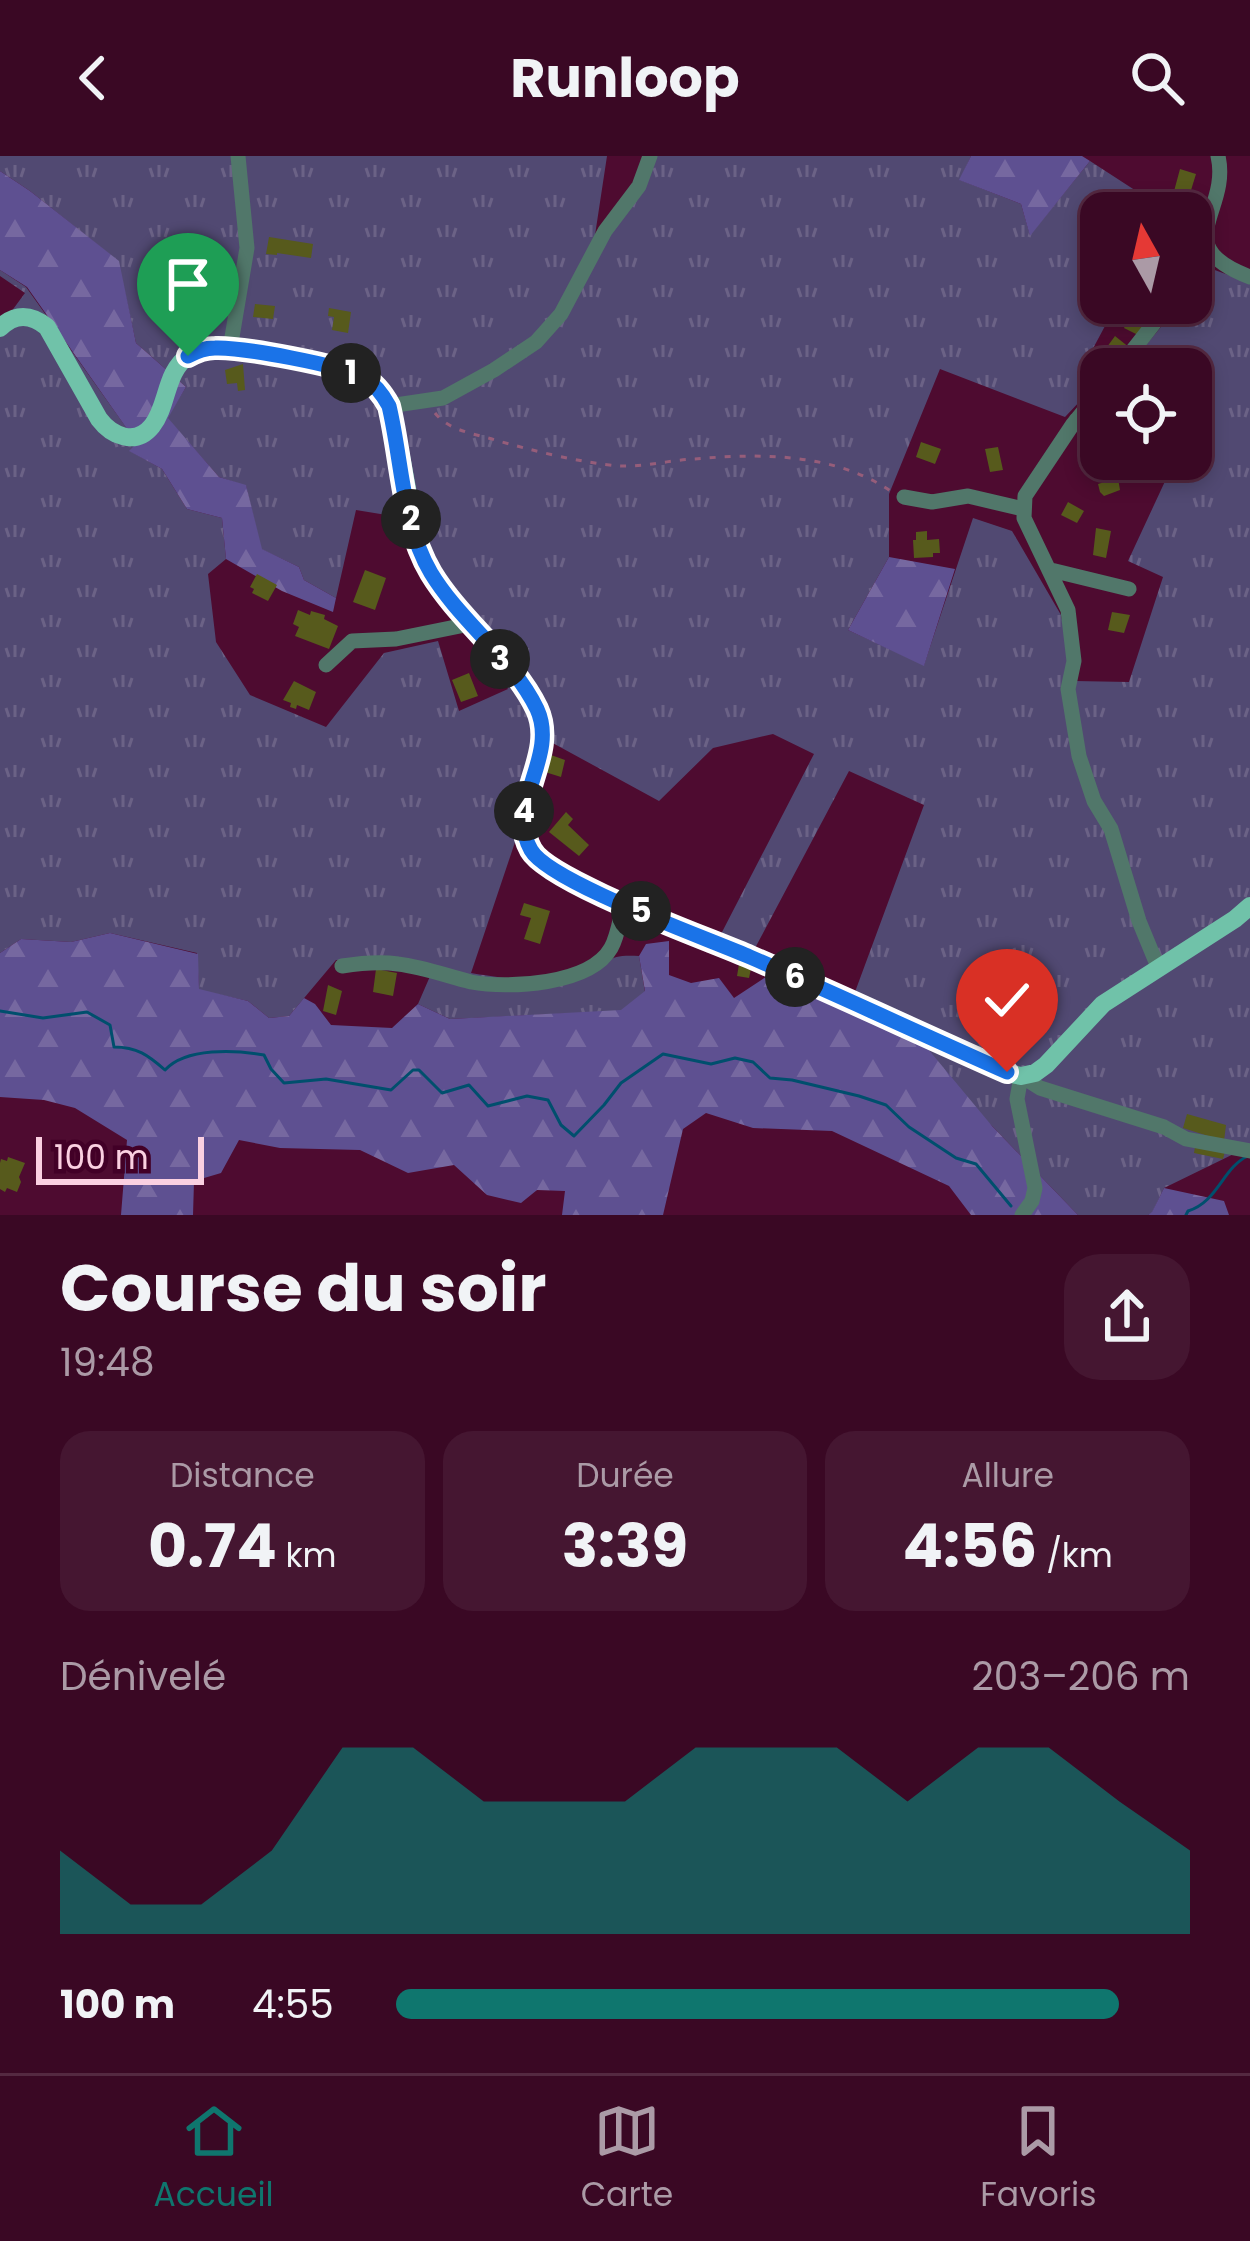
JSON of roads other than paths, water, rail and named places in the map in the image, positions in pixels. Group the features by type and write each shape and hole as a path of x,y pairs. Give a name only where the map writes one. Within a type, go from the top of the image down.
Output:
{"main road":[{"path":"0,328 21,316 47,327 99,419 122,437 152,427 174,370 188,356 207,349 316,363 373,384 389,406 423,556 447,596 535,705 543,728 524,820 535,856 557,873 1021,1076 1046,1065 1102,1004 1250,906"}],"street":[{"path":"230,349 247,248 238,156"},
{"path":"389,406 443,398 481,379 549,330 605,231 639,186 650,156"},
{"path":"1212,211 1220,173 1218,156"},
{"path":"1212,255 1250,277"},
{"path":"1134,348 1153,324"},
{"path":"1080,415 1025,496 1024,518 1068,610 1074,661 1068,689 1079,756 1094,801 1111,829 1158,967"},
{"path":"1076,420 1080,422"},
{"path":"904,497 932,502 968,496 1023,509"},
{"path":"1051,570 1129,589"},
{"path":"326,665 352,641 396,639 470,624"},
{"path":"342,966 403,964 486,984 545,982 599,962 610,950 624,903"},
{"path":"1022,1215 1035,1188 1017,1100 1021,1076 1040,1088 1186,1138 1250,1151"}],"waterway":[{"path":"0,1011 43,1018 87,1012 110,1025 114,1047 142,1053 165,1070 185,1057 240,1052 264,1055 284,1083 326,1079 391,1090 419,1070 442,1093 469,1085 488,1106 527,1096 548,1100 561,1125 574,1136 621,1083 663,1054 711,1064 735,1058 753,1062 770,1078 886,1105 909,1127 956,1158 976,1164 1011,1206"},
{"path":"1186,1215 1207,1200 1248,1156"}]}
